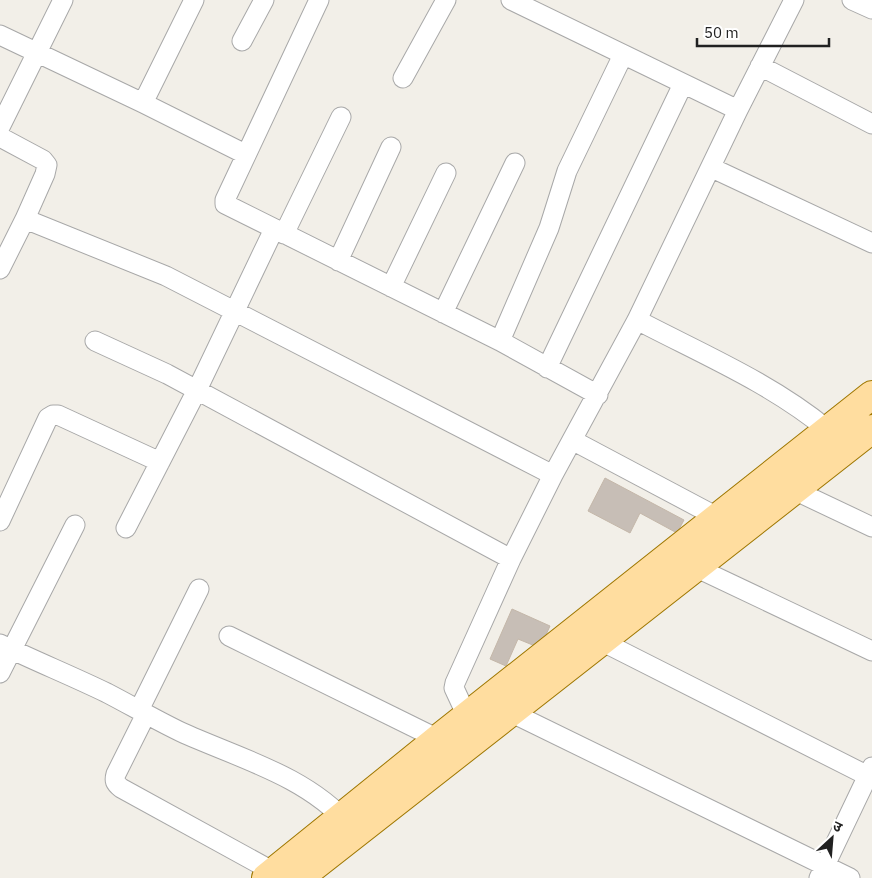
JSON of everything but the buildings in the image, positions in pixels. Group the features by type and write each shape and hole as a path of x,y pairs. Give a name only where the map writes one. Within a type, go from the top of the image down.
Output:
{"main road":[{"path":"350,825 438,738 872,395"},
{"path":"280,876 510,712 872,429"}],"street":[{"path":"0,127 63,0"},
{"path":"143,103 194,0"},
{"path":"242,41 264,0"},
{"path":"319,0 245,154 224,203 500,341 598,395"},
{"path":"403,78 446,0"},
{"path":"511,0 738,110"},
{"path":"467,716 454,688 455,683 511,559 553,475 637,320 712,168 738,110 794,0"},
{"path":"0,35 245,154"},
{"path":"500,341 550,228 567,171 623,55"},
{"path":"760,66 872,124"},
{"path":"547,368 683,84"},
{"path":"126,528 235,312 341,117"},
{"path":"0,138 43,160 46,165 45,174 0,269"},
{"path":"338,261 391,147"},
{"path":"443,313 515,163"},
{"path":"712,168 872,243"},
{"path":"391,287 446,173"},
{"path":"25,219 166,276 553,475"},
{"path":"637,320 781,395 804,410 828,430"},
{"path":"95,341 167,374 511,559"},
{"path":"0,521 48,418 53,415 58,415 160,462"},
{"path":"572,440 718,517"},
{"path":"794,490 872,527"},
{"path":"0,673 6,647 74,525"},
{"path":"695,567 872,651"},
{"path":"199,589 114,780 121,788 280,876"},
{"path":"229,636 438,738"},
{"path":"601,642 870,772 822,872"},
{"path":"6,647 106,693 181,732 277,773 310,792 350,825"},
{"path":"510,712 822,872 850,878"}]}
